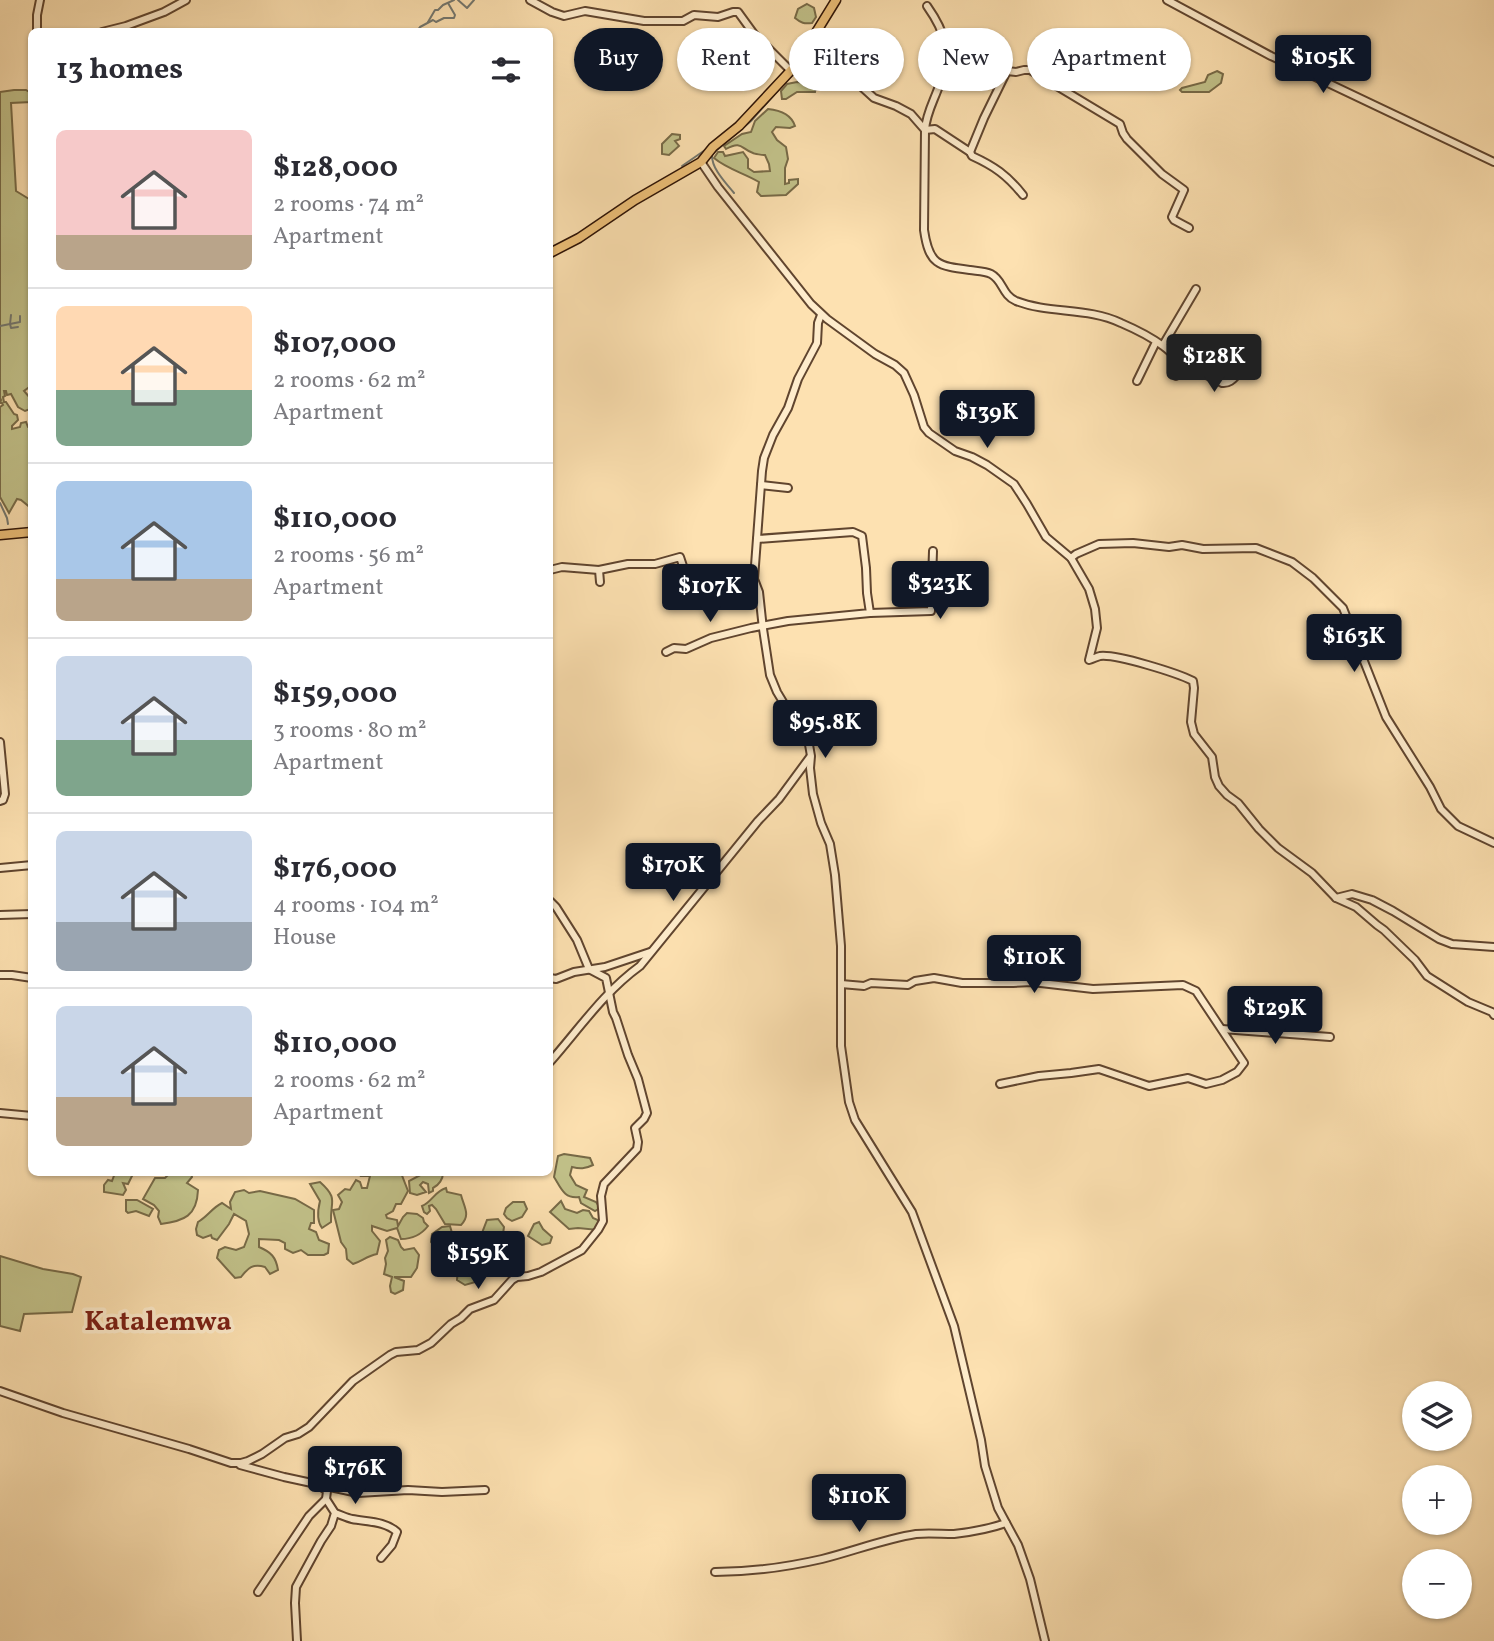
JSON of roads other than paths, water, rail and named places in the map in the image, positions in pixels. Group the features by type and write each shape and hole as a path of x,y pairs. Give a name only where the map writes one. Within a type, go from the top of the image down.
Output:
{"main road":[{"path":"819,28 836,0"},
{"path":"553,252 579,239 635,200 701,162 789,73"},
{"path":"0,535 28,532"}],"street":[{"path":"37,28 40,0"},
{"path":"118,28 164,12 186,0"},
{"path":"530,0 564,16 585,11 644,21 683,20 694,15 718,17 738,12 754,34 789,69"},
{"path":"1167,0 1271,56 1494,162"},
{"path":"926,6 940,27 947,50 925,130 924,230 925,241 934,260 948,267 992,274 1009,298 1018,302 1105,316 1163,345 1184,363 1225,383 1239,373"},
{"path":"970,152 1007,71 1030,70 1121,124 1128,139 1162,174 1184,190 1172,217 1188,228"},
{"path":"866,91 874,98 911,114 925,130"},
{"path":"925,130 935,129 972,156 997,169 1009,178 1023,195"},
{"path":"701,162 821,315 904,373 924,427 929,433 1014,484 1046,537 1072,558 1089,589 1095,609 1097,628 1089,660 1100,656 1126,659 1193,681 1191,722 1194,734 1212,757 1215,777 1227,795 1238,803 1272,843 1312,873 1336,898 1356,907 1384,930 1415,960 1427,976 1494,1015"},
{"path":"1163,345 1196,289"},
{"path":"553,569 562,567 598,570 628,564 655,564 680,557 685,572 699,588 753,587 764,458 788,408 797,379 817,343 821,315"},
{"path":"1137,381 1156,342"},
{"path":"1176,376 1184,363"},
{"path":"761,485 789,488"},
{"path":"757,539 853,532 862,536 870,613"},
{"path":"1072,558 1099,544 1133,543 1169,547 1182,545 1203,549 1256,548 1292,562 1313,578 1343,608 1386,716 1441,809 1458,826 1494,844"},
{"path":"666,652 674,648 686,649 712,638 788,621 870,613 931,611 933,551"},
{"path":"598,570 600,582"},
{"path":"754,579 759,592 771,676 777,692 808,739 813,794 830,844 841,946 841,1046 849,1102 855,1120 912,1212 954,1326 985,1466 998,1508 1018,1545 1030,1579 1045,1641"},
{"path":"0,741 5,794 0,801"},
{"path":"553,1058 622,979 640,966 779,799 811,756"},
{"path":"0,868 28,865"},
{"path":"1336,898 1352,894 1372,900 1451,944 1494,947"},
{"path":"231,1463 248,1461 285,1438 298,1434 309,1427 353,1381 390,1355 418,1350 431,1343 470,1309 494,1300 512,1280 541,1272 582,1250 598,1230 603,1221 601,1196 604,1184 637,1149 635,1128 647,1113 638,1079 613,1012 606,978 589,969 577,940 553,904"},
{"path":"0,915 28,914"},
{"path":"553,978 606,967 652,951"},
{"path":"0,975 28,977"},
{"path":"841,984 864,986 871,982 908,985 934,978 962,983 1032,982 1093,989 1183,985 1196,991 1244,1063 1237,1072 1206,1084 1188,1078 1149,1086 1099,1069 1000,1084"},
{"path":"1222,1029 1330,1037"},
{"path":"0,1113 28,1116"},
{"path":"0,1391 63,1413 231,1463 358,1493 485,1490"},
{"path":"258,1592 309,1516 326,1499 327,1492 318,1484"},
{"path":"326,1499 335,1513 390,1526 397,1532 392,1545 381,1558"},
{"path":"297,1641 296,1587 331,1526 335,1513"},
{"path":"715,1572 742,1572 790,1566 917,1534 954,1534 988,1529 1006,1523"}],"waterway":[{"path":"428,22 435,10 454,0"},
{"path":"458,0 467,8 474,0"},
{"path":"419,28 433,20 436,22 444,18 454,18 448,3"},
{"path":"734,193 716,170 712,154 751,121 789,78"},
{"path":"682,166 708,148"},
{"path":"11,315 10,324 20,322 20,316"},
{"path":"0,326 10,324 11,328 18,327"},
{"path":"0,503 8,524"}],"district":[{"name":"Katalemwa","path":"158,1320"}]}
